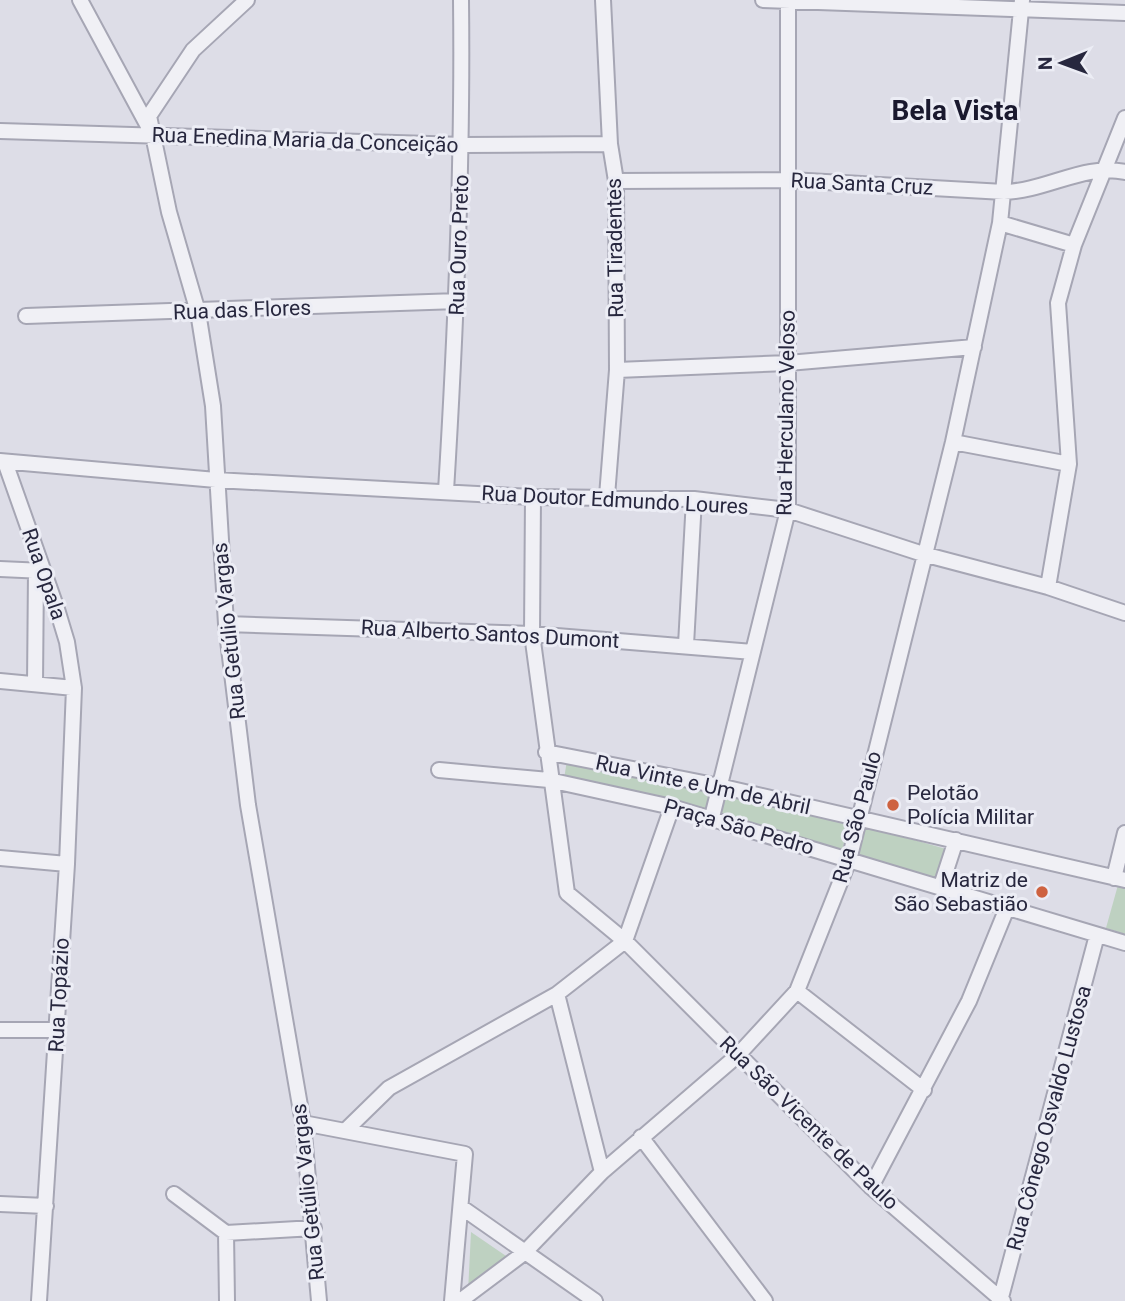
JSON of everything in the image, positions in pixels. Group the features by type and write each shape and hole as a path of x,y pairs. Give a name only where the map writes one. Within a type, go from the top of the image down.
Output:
{"street":[{"path":"80,0 153,135"},
{"name":"Rua Getúlio Vargas","path":"247,0 193,50 149,116 169,212 198,312 213,405 226,624 248,805 303,1122 319,1301"},
{"name":"Rua Ouro Preto","path":"446,491 458,301 463,145 461,0"},
{"name":"Rua Tiradentes","path":"603,0 610,144 616,181 617,370 607,496"},
{"path":"763,0 1022,5 1125,13"},
{"name":"Rua Herculano Veloso","path":"712,817 788,510 788,1"},
{"name":"Rua São Paulo","path":"460,1301 523,1253 602,1172 738,1055 797,991 849,860 953,442 1000,223 1022,5"},
{"path":"1048,587 1069,464 1058,303 1074,245 1125,118"},
{"name":"Rua Enedina Maria da Conceição","path":"0,131 463,145 610,144"},
{"path":"1105,167 1125,172"},
{"name":"Rua Santa Cruz","path":"616,181 790,180 1004,192 1028,191 1105,167"},
{"path":"1000,223 1074,245"},
{"name":"Rua das Flores","path":"26,316 458,301"},
{"path":"617,370 788,363 974,347"},
{"path":"953,442 1069,464"},
{"name":"Rua Doutor Edmundo Loures","path":"2,461 216,480 533,497 694,499 788,510 923,554 1048,587 1125,613"},
{"name":"Rua Opala","path":"2,461 67,642 74,688"},
{"name":"Rua São Vicente de Paulo","path":"533,497 532,634 567,893 625,941 871,1187 1002,1300"},
{"path":"686,645 694,499"},
{"path":"0,569 40,571 35,684"},
{"name":"Rua Alberto Santos Dumont","path":"226,624 532,634 753,652"},
{"path":"0,681 74,688"},
{"name":"Rua Topázio","path":"39,1301 67,864 74,688"},
{"name":"Rua Vinte e Um de Abril","path":"546,752 719,786 1120,879"},
{"name":"Praça São Pedro","path":"439,770 550,780 712,817 1125,943"},
{"path":"346,1130 389,1088 557,994 625,941 672,807"},
{"path":"1120,879 1125,833"},
{"path":"941,887 956,840"},
{"path":"0,858 67,864"},
{"path":"871,1187 969,1001 1007,908"},
{"name":"Rua Cônego Osvaldo Lustosa","path":"1002,1300 1097,935"},
{"path":"797,991 924,1090"},
{"path":"557,994 602,1172"},
{"path":"0,1030 57,1030"},
{"path":"303,1122 465,1154 452,1301"},
{"path":"641,1137 765,1301"},
{"path":"174,1194 226,1233 314,1228"},
{"path":"0,1204 46,1206"},
{"path":"461,1207 595,1301"},
{"path":"226,1233 227,1301"}],"green space":[{"path":"567,760 712,791 707,813 564,779"},
{"path":"726,792 849,823 842,851 719,817"},
{"path":"865,826 946,849 936,879 859,855"},
{"path":"1118,885 1125,887 1125,934 1106,928"},
{"path":"471,1232 509,1258 468,1292"}],"place":[{"name":"Pelotão Polícia Militar","path":"893,805"},
{"name":"Matriz de São Sebastião","path":"1042,892"}],"district":[{"name":"Bela Vista","path":"955,110"}]}
